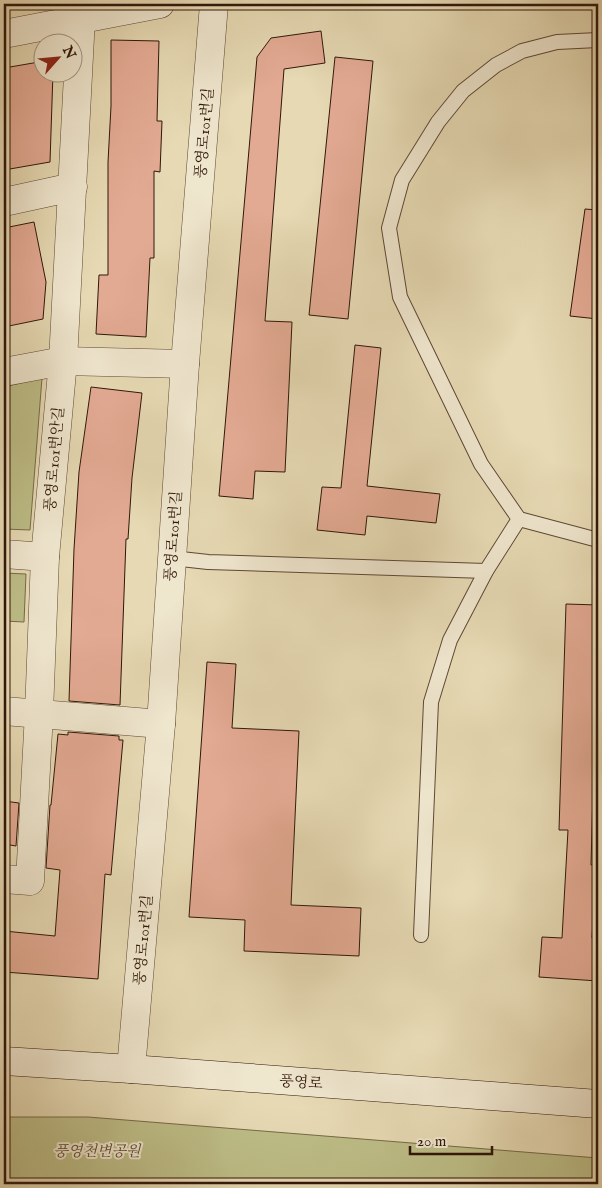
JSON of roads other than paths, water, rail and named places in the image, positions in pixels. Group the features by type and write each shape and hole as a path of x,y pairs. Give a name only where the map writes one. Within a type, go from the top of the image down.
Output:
{"street":[{"path":"4,34 160,4"},
{"name":"풍영로101번길","path":"131,1069 161,724 185,364 214,4"},
{"name":"풍영로101번안길","path":"4,879 30,881 45,557 63,361 81,18"},
{"path":"4,202 73,187"},
{"path":"4,372 63,361 185,364"},
{"path":"4,554 45,557"},
{"path":"4,711 161,724"},
{"name":"풍영로","path":"4,1061 598,1104"}],"lane":[{"path":"598,40 557,42 522,51 496,65 463,91 438,122 402,180 389,228 400,297 481,464 520,519 598,540"},
{"path":"421,935 431,702 450,640 486,572 520,519"},
{"path":"172,558 208,562 486,572"}],"park label":[{"name":"풍영천변공원","path":"97,1151"}]}
